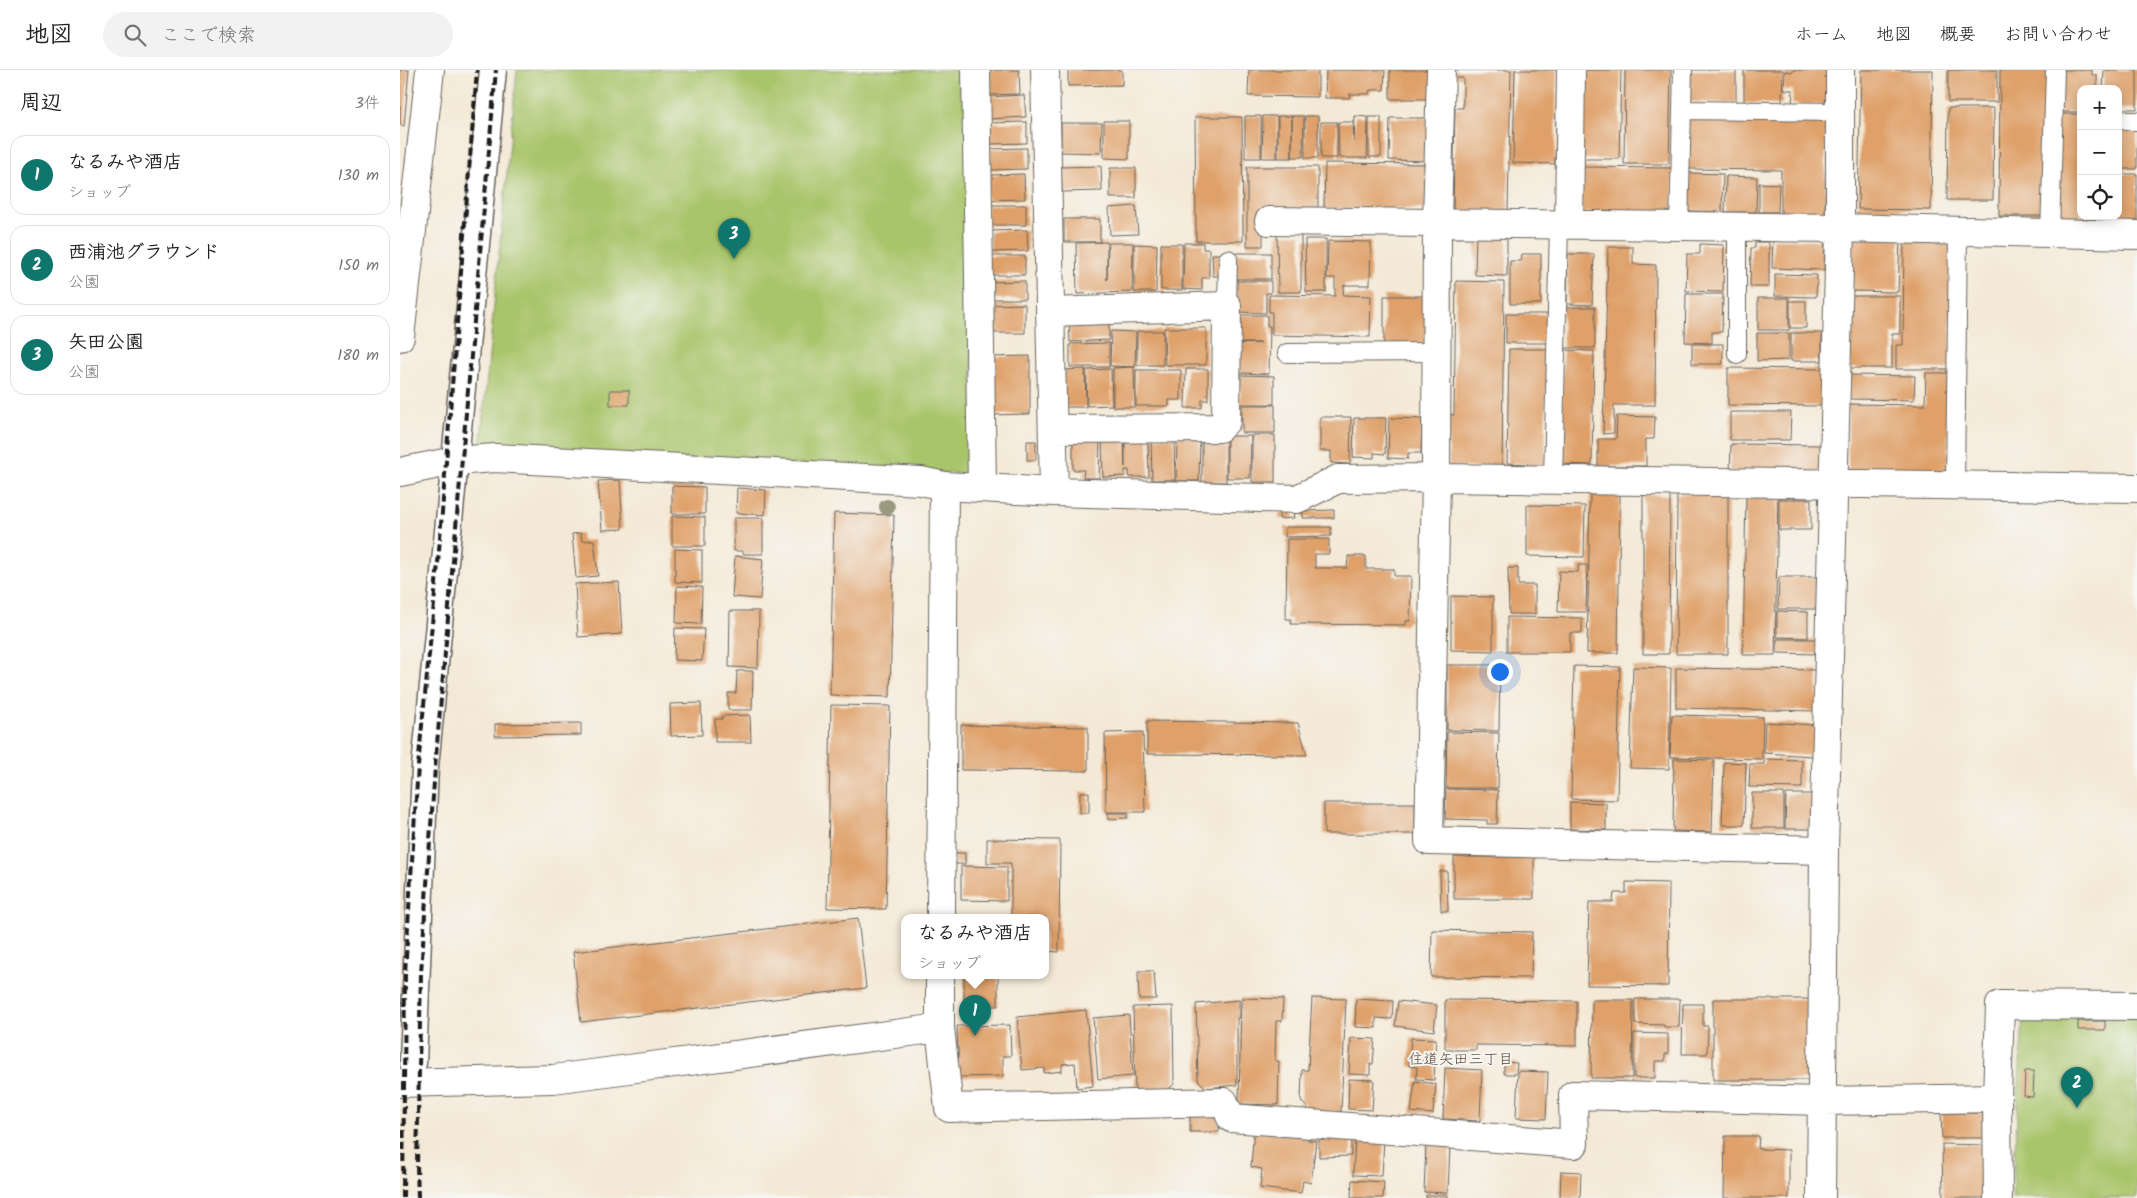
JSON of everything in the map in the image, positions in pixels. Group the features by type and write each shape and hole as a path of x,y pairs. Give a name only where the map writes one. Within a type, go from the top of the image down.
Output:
{"street":[{"path":"400,338 430,70"},
{"path":"493,70 425,767 407,1073 553,1079 940,1028"},
{"path":"976,70 982,486"},
{"path":"1044,70 1054,492"},
{"path":"1441,70 1429,841 1824,850"},
{"path":"1564,225 1571,70"},
{"path":"1821,1198 1824,850 1835,484 1840,228 1840,70"},
{"path":"1269,221 1840,228 2137,234"},
{"path":"1050,312 1227,306 1226,421 1219,428 1053,429"},
{"path":"400,472 454,461 495,458 921,481 944,486 982,486 1054,492 1297,499 1338,479 1436,478 2137,488"},
{"path":"940,914 944,486"},
{"path":"940,979 940,1028 949,1108 1224,1102 1231,1118 1574,1144 1574,1096 1823,1101 1997,1098"},
{"path":"1998,1198 1997,1098 2000,1005 2137,1006"}],"lane":[{"path":"1679,226 1682,70"},
{"path":"2050,233 2056,70"},
{"path":"1682,110 1840,112"},
{"path":"1554,480 1564,225"},
{"path":"1737,227 1737,354"},
{"path":"1955,486 1958,231"},
{"path":"1227,306 1228,259"},
{"path":"1287,352 1437,352"}],"green space":[{"path":"517,70 967,70 974,466 965,474 480,448"},
{"path":"2023,1016 2137,1018 2137,1198 2012,1198"}],"building":[{"path":"400,70 409,70 404,126 400,125"},
{"path":"985,70 1019,70 1020,94 985,95"},
{"path":"1068,70 1122,70 1122,85 1068,86"},
{"path":"1249,70 1318,70 1318,97 1248,96"},
{"path":"1326,70 1385,70 1384,90 1370,90 1369,94 1350,94 1349,98 1325,98"},
{"path":"1390,70 1432,70 1432,99 1390,99"},
{"path":"1455,70 1511,70 1508,212 1453,211 1455,108 1463,108 1463,78 1455,78"},
{"path":"1515,70 1557,70 1555,164 1513,163"},
{"path":"1576,70 1621,70 1619,159 1575,159"},
{"path":"1625,70 1671,70 1669,164 1624,164"},
{"path":"1689,70 1736,70 1736,103 1688,102"},
{"path":"1744,70 1783,70 1782,104 1744,103"},
{"path":"1793,70 1828,70 1827,105 1792,104 1793,90 1784,90 1785,71 1793,72"},
{"path":"1861,70 1933,70 1931,210 1858,209"},
{"path":"1948,70 1997,70 1997,102 1948,102"},
{"path":"2000,70 2048,70 2047,216 1999,216"},
{"path":"2060,70 2092,70 2092,75 2097,75 2097,85 2077,85 2077,112 2059,112"},
{"path":"2104,70 2137,70 2137,109 2122,109 2122,85 2103,85"},
{"path":"1024,95 1026,117 989,119 988,97"},
{"path":"1948,108 1994,108 1993,200 1947,200"},
{"path":"2055,114 2077,114 2077,220 2099,220 2099,223 2054,222"},
{"path":"1245,116 1261,116 1261,158 1245,158"},
{"path":"1263,116 1277,116 1277,158 1262,158"},
{"path":"1278,116 1292,116 1292,158 1278,158"},
{"path":"1292,116 1304,116 1303,157 1292,157"},
{"path":"1305,116 1318,116 1318,158 1305,158"},
{"path":"1355,116 1368,117 1367,158 1339,158 1338,122 1353,122 1354,142"},
{"path":"1195,117 1242,117 1243,241 1196,241"},
{"path":"1369,117 1381,117 1381,157 1369,157"},
{"path":"1390,118 1431,118 1431,161 1389,160"},
{"path":"1688,118 1826,120 1825,215 1781,214 1781,170 1687,169"},
{"path":"1104,121 1129,121 1129,159 1104,158"},
{"path":"1027,122 1027,143 989,144 989,123"},
{"path":"1321,122 1337,122 1337,158 1321,158"},
{"path":"1061,123 1102,123 1101,153 1061,152"},
{"path":"2122,127 2137,127 2137,169 2122,169"},
{"path":"1027,148 1027,169 987,170 987,149"},
{"path":"1325,163 1431,164 1430,209 1324,209"},
{"path":"1101,166 1102,191 1062,192 1061,167"},
{"path":"1247,167 1318,167 1318,210 1263,210 1263,246 1247,246"},
{"path":"1582,167 1673,168 1673,214 1581,213"},
{"path":"1110,168 1136,168 1136,198 1110,198"},
{"path":"1689,173 1723,174 1722,212 1688,211"},
{"path":"1024,174 1025,199 987,200 987,175"},
{"path":"2122,174 2137,174 2137,224 2104,223 2104,220 2122,220"},
{"path":"1726,176 1757,177 1756,212 1725,212"},
{"path":"1759,183 1779,184 1778,212 1759,212"},
{"path":"987,205 1026,205 1026,225 988,225"},
{"path":"1136,206 1138,234 1110,235 1109,208"},
{"path":"1064,219 1100,219 1100,242 1064,242"},
{"path":"1027,230 1028,251 990,252 990,231"},
{"path":"1476,233 1507,234 1507,276 1475,275"},
{"path":"1277,234 1301,234 1301,292 1278,292"},
{"path":"1853,236 1900,237 1898,292 1852,291"},
{"path":"1904,237 1951,237 1951,369 1896,369 1896,345 1903,345"},
{"path":"1305,239 1326,239 1326,292 1306,292"},
{"path":"1773,239 1825,240 1824,270 1772,268"},
{"path":"1328,241 1371,242 1370,285 1344,285 1343,295 1371,296 1370,337 1272,335 1272,312 1269,312 1269,295 1335,296 1335,278 1327,278"},
{"path":"1107,242 1107,280 1108,243 1133,243 1132,292 1077,294 1076,243"},
{"path":"1755,242 1769,242 1769,287 1750,287 1751,248 1755,248"},
{"path":"1184,243 1203,243 1203,249 1209,249 1209,278 1202,278 1202,290 1183,289"},
{"path":"1134,244 1157,245 1156,292 1134,292"},
{"path":"1161,244 1182,244 1182,290 1161,290"},
{"path":"1700,244 1724,245 1723,292 1686,291 1687,254 1700,254"},
{"path":"1608,247 1633,247 1633,264 1656,265 1655,405 1614,405 1614,433 1603,434"},
{"path":"1233,253 1271,253 1271,279 1233,279"},
{"path":"1212,254 1225,254 1225,276 1213,276"},
{"path":"1522,254 1541,254 1541,304 1510,304 1510,261 1521,261"},
{"path":"1568,254 1594,254 1592,305 1567,304"},
{"path":"986,256 1025,256 1025,275 986,275"},
{"path":"1775,274 1817,275 1816,297 1775,296"},
{"path":"1025,281 1025,299 985,299 985,282"},
{"path":"1235,281 1271,281 1271,293 1266,293 1266,313 1235,312"},
{"path":"1456,281 1504,282 1502,468 1449,467 1448,414 1454,415"},
{"path":"1686,294 1723,294 1722,332 1712,332 1712,343 1685,342"},
{"path":"1384,296 1428,296 1428,345 1384,344"},
{"path":"1850,296 1900,296 1900,334 1892,334 1892,368 1850,368"},
{"path":"1758,298 1789,298 1789,330 1758,330"},
{"path":"1790,301 1806,301 1806,328 1790,328"},
{"path":"1025,304 1025,333 986,333 986,305"},
{"path":"1562,307 1595,307 1595,348 1563,348"},
{"path":"1506,314 1550,314 1550,343 1506,343"},
{"path":"1237,315 1267,315 1267,326 1270,326 1269,374 1240,373 1236,344 1261,343 1237,343"},
{"path":"1069,323 1109,323 1109,340 1070,342"},
{"path":"1164,328 1206,328 1206,365 1165,365"},
{"path":"1111,331 1136,332 1135,367 1110,366"},
{"path":"1137,331 1163,331 1163,365 1137,365"},
{"path":"1757,333 1789,333 1789,360 1757,361"},
{"path":"1791,333 1822,333 1822,361 1791,361"},
{"path":"1109,343 1109,367 1070,367 1070,344"},
{"path":"1692,344 1723,344 1723,364 1692,364"},
{"path":"1509,349 1547,349 1545,467 1528,467 1528,464 1507,463"},
{"path":"1563,350 1594,351 1592,465 1561,464"},
{"path":"1030,356 1030,414 990,415 989,357"},
{"path":"1134,367 1135,407 1113,407 1113,368"},
{"path":"1728,368 1823,369 1822,406 1728,405"},
{"path":"1085,369 1086,407 1063,407 1063,370"},
{"path":"1111,369 1112,405 1087,406 1086,370"},
{"path":"1186,369 1208,369 1208,400 1202,400 1202,408 1185,408"},
{"path":"1136,370 1181,370 1181,400 1169,400 1169,406 1136,406"},
{"path":"1926,373 1949,373 1948,471 1848,471 1848,404 1925,405"},
{"path":"1241,375 1274,376 1274,404 1240,404"},
{"path":"1849,375 1915,376 1914,400 1849,399"},
{"path":"610,390 629,390 629,405 610,405"},
{"path":"1242,405 1275,405 1275,433 1242,433"},
{"path":"1730,412 1791,412 1790,440 1730,440"},
{"path":"1617,416 1655,417 1654,439 1646,439 1646,466 1598,466 1598,439 1616,439"},
{"path":"1320,417 1351,417 1350,464 1331,463 1331,451 1320,451"},
{"path":"1354,418 1386,418 1385,454 1374,453 1374,458 1353,457"},
{"path":"1389,418 1422,419 1421,453 1408,453 1408,459 1388,458"},
{"path":"1252,435 1275,435 1275,482 1252,482"},
{"path":"1125,436 1148,436 1149,477 1129,477 1129,470 1125,470 1125,476 1103,477 1102,437 1124,437 1125,467"},
{"path":"1177,436 1200,436 1199,481 1176,481"},
{"path":"1202,436 1226,436 1226,482 1202,482"},
{"path":"1227,436 1251,436 1250,478 1227,478"},
{"path":"1174,437 1175,480 1152,480 1151,438"},
{"path":"1073,438 1100,438 1099,478 1083,478 1084,470 1073,470"},
{"path":"1027,441 1036,441 1036,460 1027,460"},
{"path":"1731,444 1821,445 1820,472 1730,471"},
{"path":"620,480 623,529 602,530 598,481"},
{"path":"672,486 705,487 705,514 672,514"},
{"path":"737,488 766,490 765,515 736,513"},
{"path":"1590,494 1620,494 1618,653 1587,653"},
{"path":"1677,494 1728,494 1728,654 1676,654"},
{"path":"1746,494 1778,494 1775,655 1743,655"},
{"path":"1643,495 1670,495 1669,654 1643,654"},
{"path":"1779,499 1811,499 1811,530 1779,530"},
{"path":"1527,505 1585,506 1584,557 1527,556"},
{"path":"1334,510 1334,518 1303,518 1303,511"},
{"path":"1293,512 1294,518 1279,519 1279,513"},
{"path":"834,513 894,515 890,697 830,695"},
{"path":"672,516 705,517 705,546 672,546"},
{"path":"734,518 763,518 763,554 743,554 743,551 734,551"},
{"path":"1285,527 1331,527 1331,536 1285,537"},
{"path":"581,533 582,541 594,540 598,576 576,578 572,534"},
{"path":"1287,539 1329,539 1329,554 1315,554 1315,568 1347,568 1348,556 1366,556 1366,569 1394,569 1394,576 1411,576 1410,621 1406,621 1406,625 1291,624 1291,619 1286,619"},
{"path":"675,549 702,550 702,583 675,582"},
{"path":"735,556 763,559 760,599 732,597"},
{"path":"1578,565 1587,565 1586,612 1558,612 1559,571 1578,572"},
{"path":"1508,568 1518,568 1518,585 1535,585 1535,614 1509,614"},
{"path":"1779,577 1817,577 1817,609 1778,609"},
{"path":"619,582 622,634 578,637 575,584"},
{"path":"677,586 702,587 701,624 676,623"},
{"path":"1451,596 1493,597 1493,651 1451,650"},
{"path":"730,611 759,611 758,668 729,667"},
{"path":"1777,611 1808,612 1808,638 1777,637"},
{"path":"1507,617 1582,618 1582,633 1570,633 1570,652 1507,652"},
{"path":"675,628 704,629 702,661 674,660"},
{"path":"1777,639 1817,639 1817,654 1777,653"},
{"path":"1447,665 1500,665 1499,731 1447,730"},
{"path":"1574,666 1620,667 1617,800 1571,799"},
{"path":"1633,667 1671,668 1669,769 1630,768"},
{"path":"1676,668 1818,670 1817,711 1676,708"},
{"path":"737,671 753,671 752,710 728,710 728,693 736,693"},
{"path":"701,703 702,735 671,736 670,704"},
{"path":"831,705 890,706 886,909 827,908"},
{"path":"750,715 751,742 715,742 715,719 722,719 722,716"},
{"path":"1672,715 1763,717 1762,759 1670,757"},
{"path":"1147,721 1298,723 1307,755 1147,754"},
{"path":"1765,722 1815,725 1813,756 1764,753"},
{"path":"581,723 581,735 495,736 495,724"},
{"path":"961,725 1088,727 1088,771 961,770"},
{"path":"1143,732 1145,812 1106,812 1105,733"},
{"path":"1447,732 1499,733 1498,788 1446,788"},
{"path":"1674,759 1714,760 1712,832 1673,831"},
{"path":"1764,759 1802,760 1802,788 1749,787 1750,764 1764,764"},
{"path":"1724,762 1746,763 1744,825 1722,825"},
{"path":"1446,789 1498,790 1497,824 1487,824 1487,820 1445,819"},
{"path":"1080,792 1089,792 1089,813 1080,813"},
{"path":"1752,793 1784,793 1784,828 1752,828"},
{"path":"1786,794 1814,794 1814,829 1785,829"},
{"path":"1570,802 1606,803 1606,830 1570,829"},
{"path":"1324,803 1415,803 1415,834 1324,834"},
{"path":"1108,813 1128,813 1128,818 1108,819"},
{"path":"987,839 1060,840 1059,952 1049,951 1049,914 1011,914 1011,863 987,863"},
{"path":"954,853 965,853 965,864 956,864"},
{"path":"1454,857 1534,857 1534,899 1454,899"},
{"path":"961,866 1007,867 1007,901 961,900"},
{"path":"1440,871 1447,871 1448,911 1441,911"},
{"path":"1626,882 1669,883 1668,986 1587,985 1589,902 1613,902 1614,893 1626,893"},
{"path":"858,918 866,988 581,1022 573,952"},
{"path":"1432,930 1532,932 1531,978 1431,977"},
{"path":"1138,971 1154,971 1156,999 1139,999"},
{"path":"964,979 998,979 998,1006 964,1006"},
{"path":"1241,998 1283,999 1282,1021 1276,1021 1275,1061 1279,1061 1278,1105 1239,1104"},
{"path":"1312,998 1346,999 1341,1112 1309,1110 1301,1101 1302,1070 1308,1070"},
{"path":"1356,999 1393,1001 1392,1019 1376,1018 1376,1028 1355,1027"},
{"path":"1635,999 1680,999 1679,1027 1635,1024"},
{"path":"1713,999 1810,999 1810,1080 1713,1080"},
{"path":"1239,1000 1239,1018 1237,1018 1237,1085 1206,1088 1198,1080 1196,1004"},
{"path":"1445,1000 1577,1001 1577,1046 1476,1045 1476,1050 1445,1050"},
{"path":"1592,1000 1633,1000 1632,1078 1591,1078"},
{"path":"1398,1001 1437,1005 1434,1031 1395,1026"},
{"path":"1683,1004 1703,1004 1703,1026 1708,1026 1707,1054 1682,1054"},
{"path":"1173,1006 1174,1084 1169,1089 1135,1091 1133,1007"},
{"path":"1086,1010 1093,1086 1077,1088 1075,1063 1062,1064 1062,1071 1044,1073 1044,1068 1022,1070 1017,1017"},
{"path":"1129,1015 1133,1076 1098,1079 1093,1018"},
{"path":"2078,1021 2105,1021 2105,1030 2078,1030"},
{"path":"1010,1025 1011,1056 1003,1056 1003,1076 959,1077 957,1026"},
{"path":"1634,1033 1668,1034 1668,1054 1665,1054 1665,1061 1655,1061 1655,1078 1634,1078"},
{"path":"1351,1038 1375,1039 1373,1064 1370,1064 1370,1075 1349,1074"},
{"path":"1411,1038 1436,1039 1434,1080 1416,1079 1417,1067 1409,1066"},
{"path":"1504,1062 1517,1063 1516,1074 1504,1074"},
{"path":"1445,1068 1482,1070 1480,1121 1443,1119"},
{"path":"1518,1071 1548,1072 1546,1119 1516,1118"},
{"path":"2025,1071 2034,1071 2033,1097 2024,1096"},
{"path":"1349,1079 1374,1080 1372,1110 1348,1109"},
{"path":"1415,1081 1436,1084 1433,1114 1411,1112"},
{"path":"1190,1108 1219,1108 1219,1132 1190,1132"},
{"path":"1941,1113 1986,1113 1986,1138 1942,1138"},
{"path":"1254,1127 1308,1130 1308,1140 1316,1141 1311,1183 1303,1181 1301,1193 1260,1188 1262,1169 1251,1167"},
{"path":"1319,1133 1351,1133 1351,1156 1319,1157"},
{"path":"1725,1136 1759,1136 1758,1149 1789,1150 1789,1198 1724,1198"},
{"path":"1355,1138 1384,1139 1382,1176 1353,1175"},
{"path":"1426,1144 1450,1145 1448,1193 1424,1192"},
{"path":"1942,1144 1985,1145 1984,1198 1943,1198"},
{"path":"1561,1171 1581,1172 1580,1198 1560,1198"},
{"path":"1352,1180 1384,1182 1383,1198 1351,1198"},
{"path":"1426,1195 1448,1195 1448,1198 1426,1198"}],"railway":[{"path":"403,1198 405,973 418,766 438,563 477,70"},
{"path":"418,1198 421,973 435,767 496,70"}],"place":[{"name":"矢田公園","path":"734,259"},
{"name":"なるみや酒店","path":"975,1036"},
{"name":"西浦池グラウンド","path":"2077,1108"}],"district":[{"name":"住道矢田三丁目","path":"1461,1060"}]}
